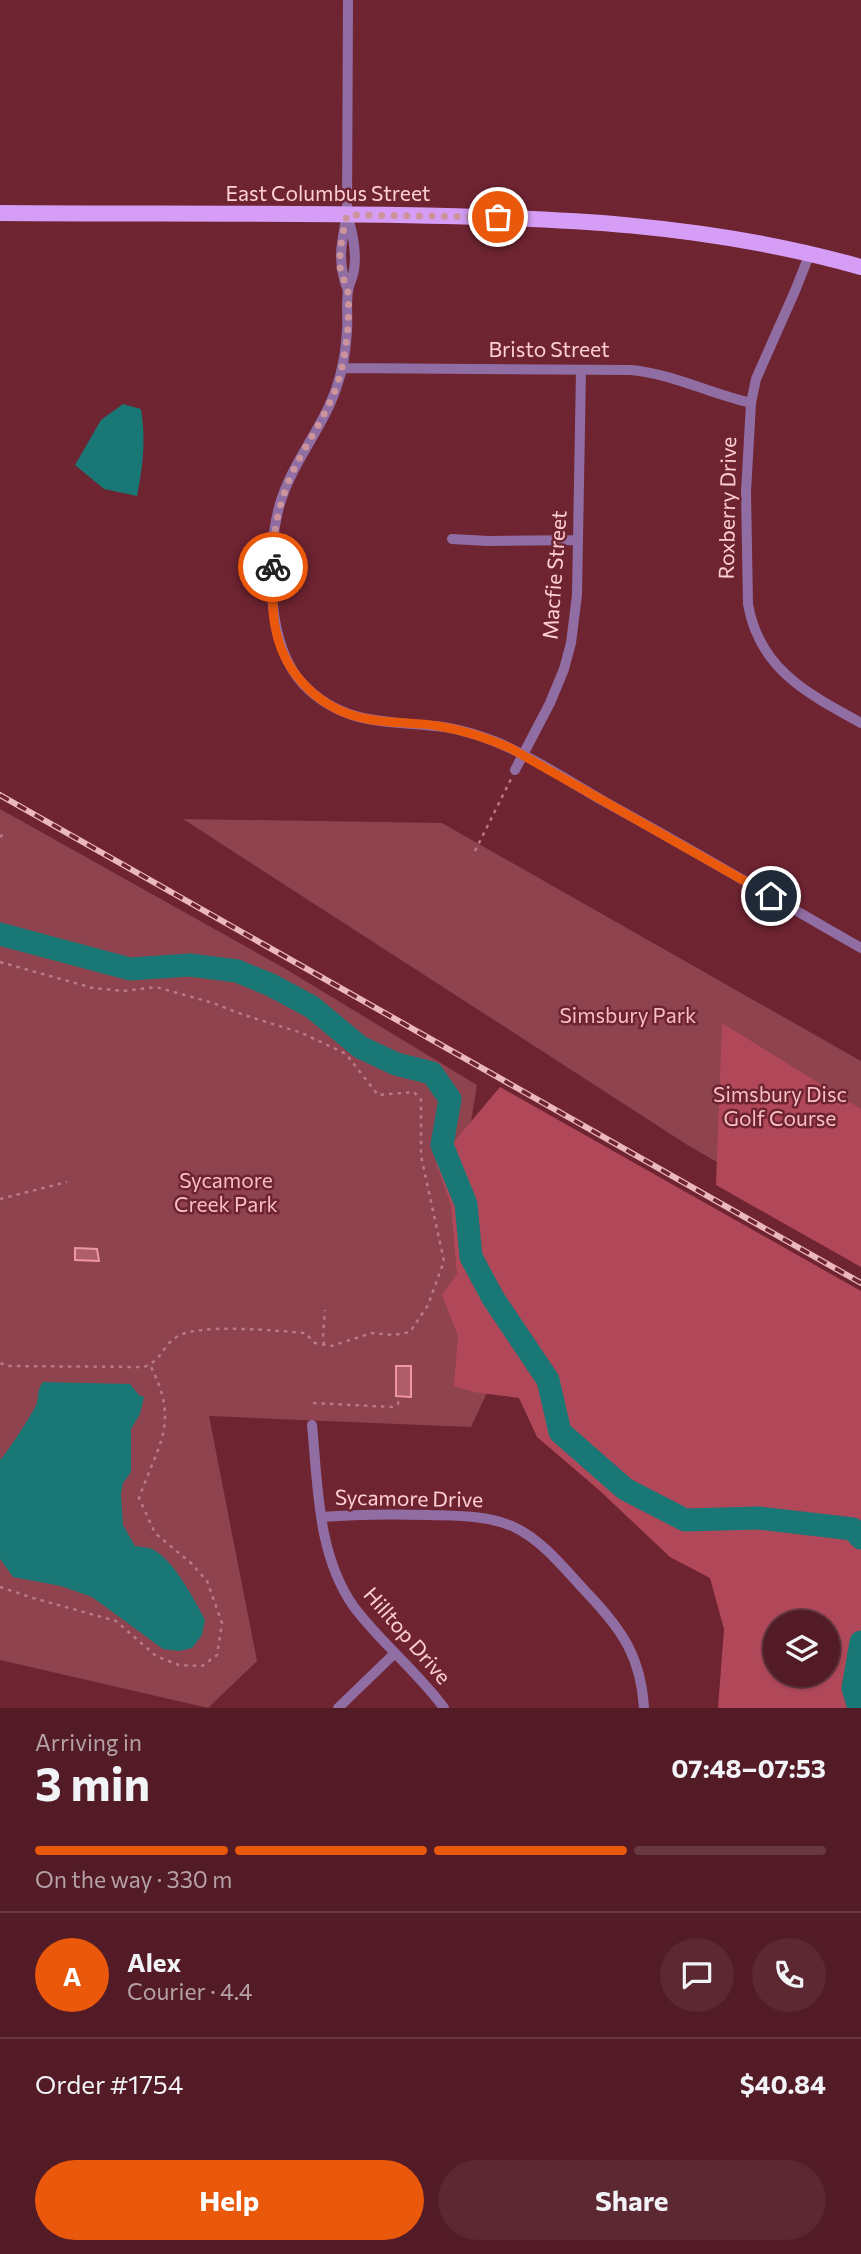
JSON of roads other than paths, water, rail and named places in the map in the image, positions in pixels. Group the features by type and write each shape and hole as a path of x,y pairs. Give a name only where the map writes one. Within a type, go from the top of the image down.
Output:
{"main road":[{"name":"East Columbus Street","path":"0,213 545,218 714,234 810,253 861,267"}],"street":[{"path":"348,0 347,215 355,243 354,268 348,290 348,330 342,368 330,404 286,487 275,523 272,561 274,616 281,648 289,663 304,685 325,703 342,712 370,720 437,726 469,733 523,755 861,948"},
{"name":"Roxberry Drive","path":"810,253 756,379 751,403 748,428 746,585 751,622 764,648 781,671 806,691 861,723"},
{"name":"Bristo Street","path":"342,368 648,371 751,403"},
{"name":"Macfie Street","path":"515,770 564,669 576,614 581,369"},
{"path":"452,539 578,540"},
{"name":"Hilltop Drive","path":"312,1424 322,1517 330,1558 345,1593 368,1624 443,1708"},
{"name":"Sycamore Drive","path":"322,1517 379,1514 457,1516 496,1521 514,1527 545,1549 623,1635 637,1666 644,1708"},
{"path":"338,1708 395,1653"}],"water":[{"path":"123,404 141,409 143,453 137,496 104,489 75,465 101,420"},
{"path":"43,1382 130,1384 144,1397 140,1414 131,1429 131,1472 123,1483 121,1494 123,1525 135,1546 152,1549 168,1562 195,1602 205,1620 202,1635 192,1648 179,1651 163,1649 92,1597 61,1586 13,1577 0,1559 0,1460 35,1407"}],"waterway":[{"path":"0,934 130,969 190,965 237,971 312,1007 360,1047 396,1064 432,1073 450,1099 442,1145 466,1204 471,1257 493,1298 548,1380 560,1432 625,1489 685,1520 759,1518 853,1529 861,1538"},
{"path":"859,1708 853,1688 861,1642"}],"railway":[{"path":"0,795 861,1283"}],"park label":[{"name":"Simsbury Park","path":"628,1016"},
{"name":"Simsbury Disc Golf Course","path":"780,1107"},
{"name":"Sycamore Creek Park","path":"226,1193"}]}
